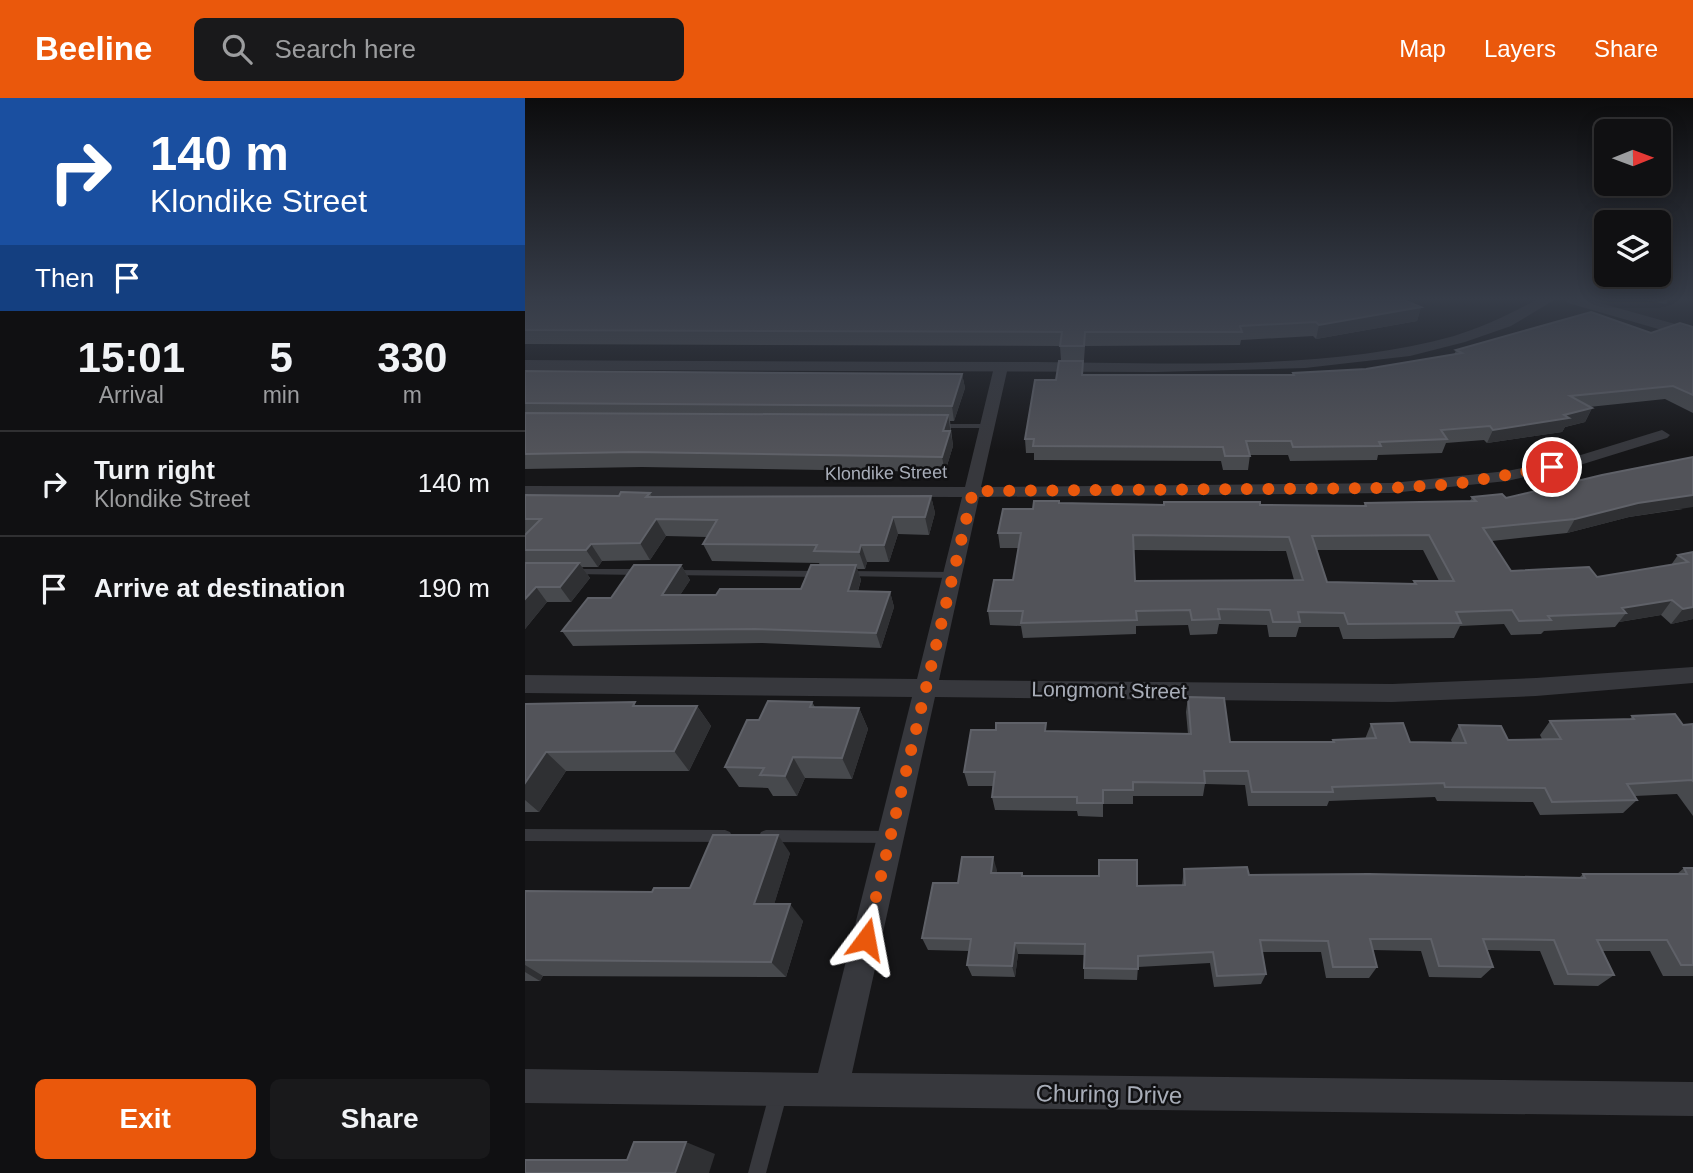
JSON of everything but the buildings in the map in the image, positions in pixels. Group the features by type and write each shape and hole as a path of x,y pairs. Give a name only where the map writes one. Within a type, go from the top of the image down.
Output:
{"street":[{"path":"525,366 1216,366 1341,360 1399,350"},
{"path":"831,1091 1002,367"},
{"name":"Klondike Street","path":"525,491 823,493 1392,488 1442,485 1507,476 1574,462 1662,435"},
{"name":"Longmont Street","path":"525,684 1392,693 1536,687 1693,675"},
{"name":"Churing Drive","path":"525,1086 1693,1099"}],"lane":[{"path":"922,426 988,426"},
{"path":"566,572 649,572"},
{"path":"663,573 953,575"},
{"path":"525,835 890,838"},
{"path":"757,1173 780,1090"}],"route":[{"path":"866,939 973,491 1392,488 1455,484 1552,467"}]}
